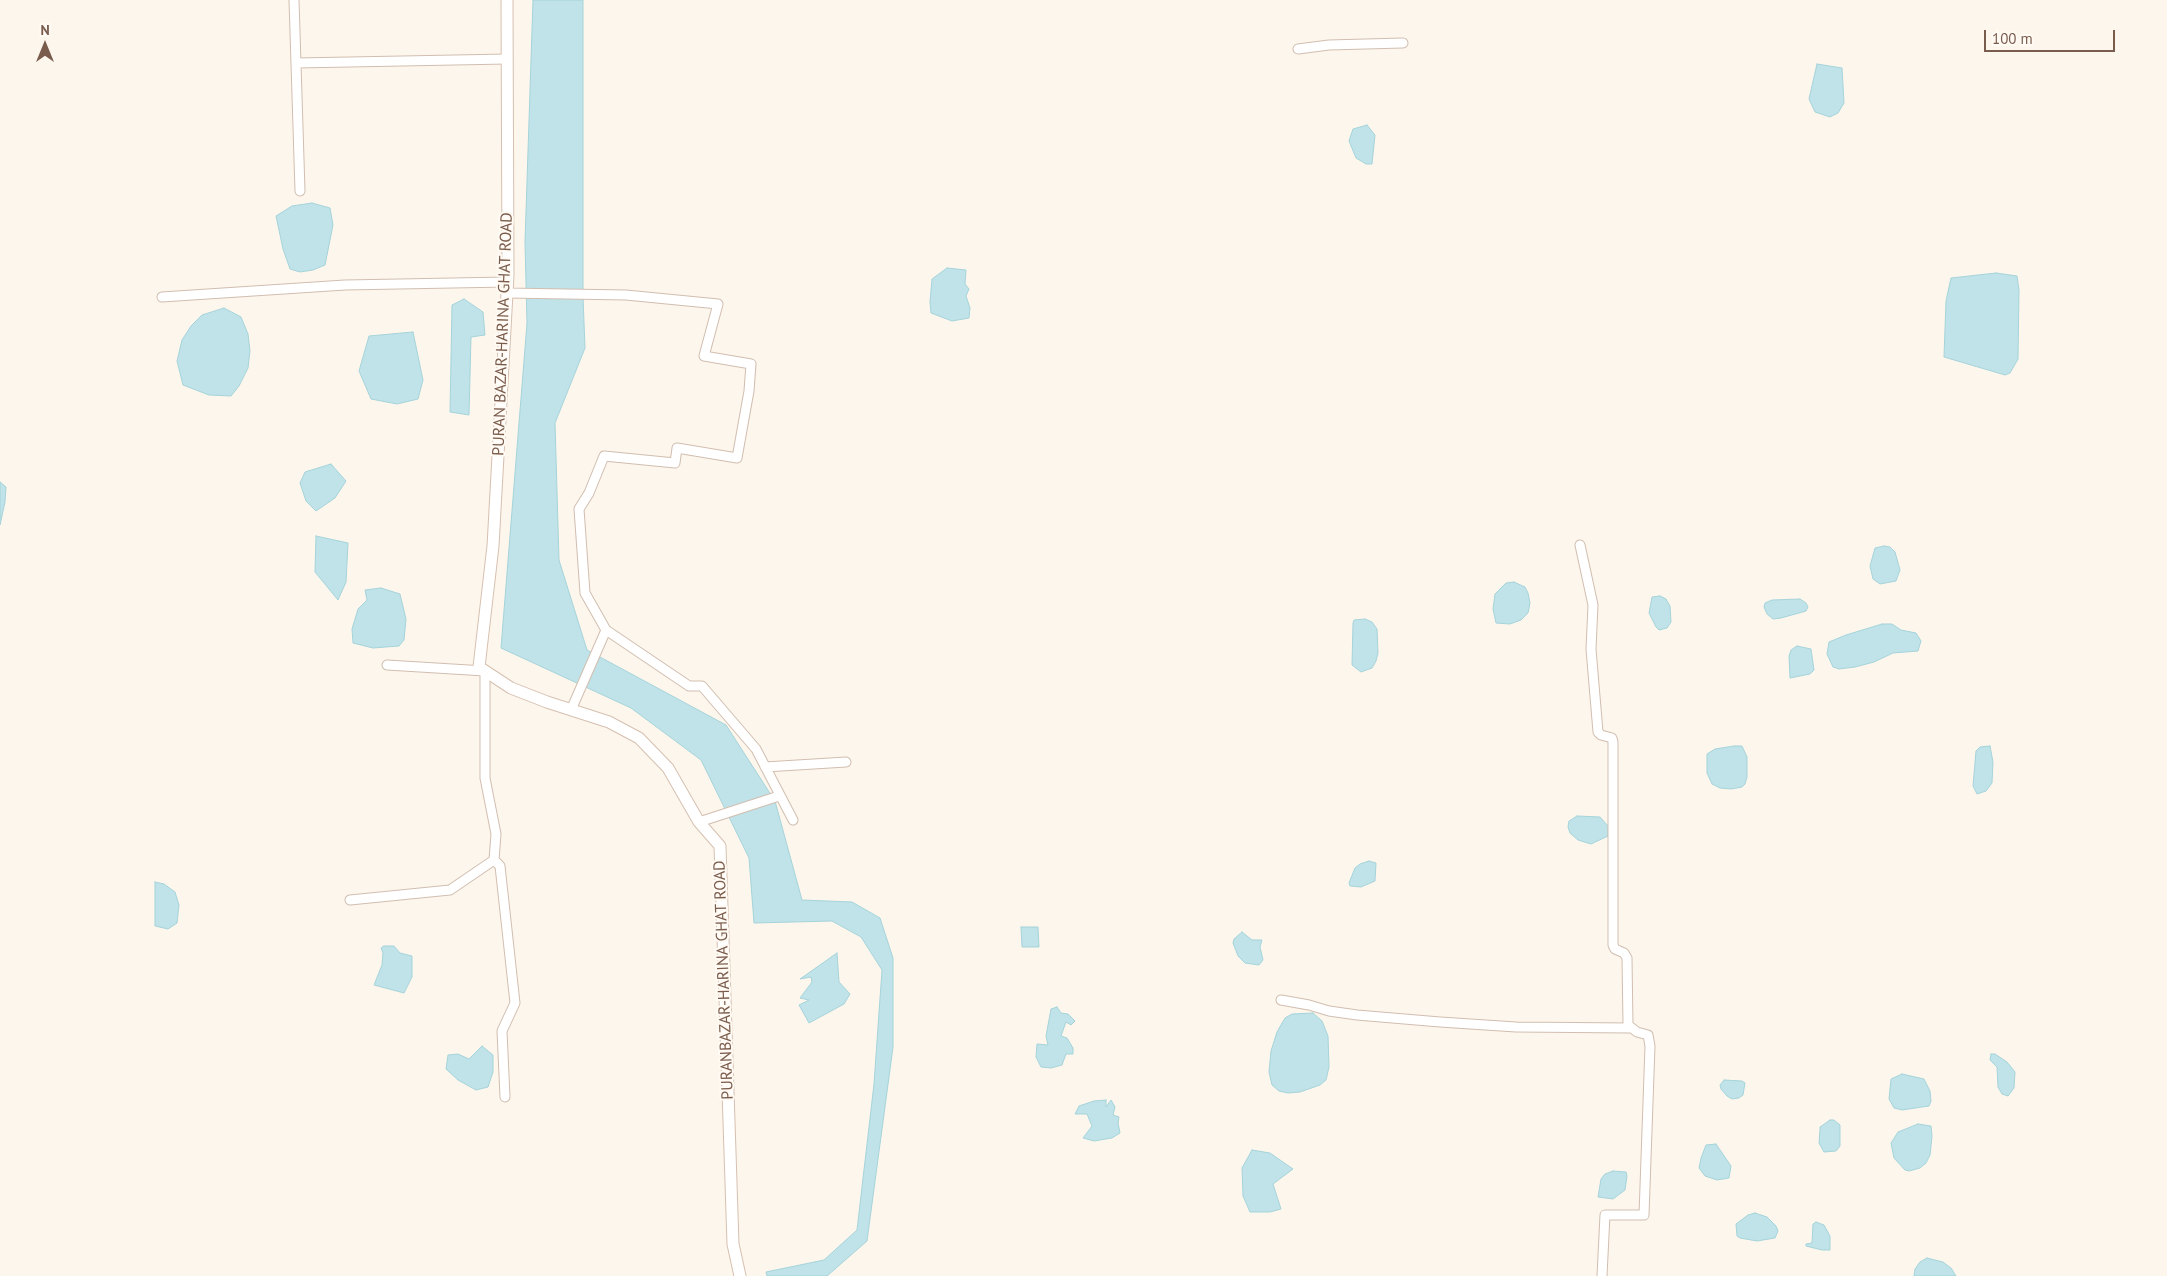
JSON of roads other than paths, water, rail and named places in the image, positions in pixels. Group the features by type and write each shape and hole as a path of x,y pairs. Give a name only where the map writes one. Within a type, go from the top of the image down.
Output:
{"main road":[{"name":"PURAN BAZAR-HARINA GHAT ROAD","path":"482,669 493,546 507,288 507,0"},
{"name":"PURANBAZAR-HARINA GHAT ROAD","path":"482,669 511,688 609,722 639,738 668,768 698,822 720,846 733,1244 740,1276"}],"street":[{"path":"294,0 300,191"},
{"path":"1298,49 1329,45 1403,43"},
{"path":"297,63 507,59"},
{"path":"162,296 345,285 507,288 626,295 718,304 704,356 751,364 749,391 737,458 677,448 675,463 604,456 589,493 579,510 585,594 606,630 689,686 702,686 756,749 793,820"},
{"path":"1580,545 1593,605 1591,649 1598,732 1600,735 1612,738 1613,742 1613,945 1615,949 1626,955 1628,1025 1631,1028"},
{"path":"571,710 606,630"},
{"path":"387,666 482,669 485,778 496,834 494,860 500,866 515,1003 502,1031 505,1097"},
{"path":"765,767 846,762"},
{"path":"698,822 779,796"},
{"path":"350,900 450,890 494,860"},
{"path":"1281,1000 1357,1015 1516,1027 1631,1028 1648,1035 1650,1046 1644,1215 1605,1215 1602,1276"}],"water":[{"path":"533,0 583,0 583,297 585,348 555,423 559,560 587,650 726,725 775,801 802,900 852,902 880,918 893,958 893,1047 867,1241 827,1276 767,1276 766,1272 824,1260 857,1230 874,1084 882,970 861,937 832,921 754,923 749,858 701,760 631,708 501,648 527,323 525,242"},
{"path":"1817,64 1842,68 1844,103 1838,113 1830,117 1815,112 1809,99"},
{"path":"1367,125 1375,135 1372,164 1366,164 1356,158 1349,141 1353,129"},
{"path":"312,203 330,208 333,225 325,265 313,270 300,272 290,269 283,249 276,216 292,206"},
{"path":"947,268 966,270 965,284 969,289 966,296 970,308 969,318 952,321 931,313 932,279"},
{"path":"1996,273 2017,276 2019,290 2018,359 2010,373 2005,375 1944,357 1946,301 1951,278"},
{"path":"464,299 483,312 485,335 471,337 469,415 450,412 452,305"},
{"path":"224,308 241,317 248,334 250,351 248,368 239,386 231,396 209,395 183,385 177,361 182,340 191,326 202,315"},
{"path":"413,332 423,380 418,399 397,404 371,399 359,371 369,336"},
{"path":"331,464 346,481 335,498 316,511 306,501 300,483 305,472"},
{"path":"0,482 6,487 0,525"},
{"path":"316,536 348,543 346,582 338,600 315,572"},
{"path":"1890,547 1895,552 1900,570 1896,581 1880,584 1873,579 1870,566 1875,548"},
{"path":"1514,582 1525,587 1528,593 1530,603 1528,613 1521,620 1510,624 1496,623 1493,609 1495,594 1506,583"},
{"path":"381,588 400,594 406,619 404,640 399,646 373,648 353,643 352,629 358,609 367,600 365,590"},
{"path":"1660,596 1666,599 1670,606 1671,622 1667,628 1659,630 1649,613 1652,597"},
{"path":"1800,599 1808,607 1806,611 1781,618 1773,619 1767,614 1764,607 1765,603 1772,600"},
{"path":"1365,619 1372,622 1377,629 1378,653 1372,668 1361,672 1352,665 1353,623 1354,620"},
{"path":"1882,624 1892,624 1901,630 1916,633 1921,641 1918,651 1893,653 1874,662 1855,667 1839,669 1833,667 1827,654 1829,642"},
{"path":"1797,646 1811,649 1814,670 1810,674 1790,678 1789,656 1791,650"},
{"path":"1742,746 1747,757 1745,784 1742,787 1731,789 1720,788 1712,784 1707,773 1707,754 1715,749"},
{"path":"1990,746 1993,762 1992,783 1986,791 1977,794 1973,786 1976,751 1980,747"},
{"path":"1577,816 1600,817 1608,826 1608,836 1591,844 1578,840 1570,833 1568,827 1569,821"},
{"path":"1369,861 1376,863 1375,881 1361,887 1350,886 1349,883 1355,868"},
{"path":"155,882 164,884 175,892 179,905 177,923 168,929 155,926"},
{"path":"1021,927 1038,927 1039,947 1022,947"},
{"path":"1242,932 1252,940 1262,940 1260,947 1263,960 1259,965 1245,963 1238,956 1233,943 1234,939"},
{"path":"384,946 394,946 400,953 412,956 412,977 404,993 374,985 382,965 383,953 381,948"},
{"path":"837,953 839,982 850,994 844,1004 809,1023 799,1005 809,1000 800,998 812,982 811,977 800,979"},
{"path":"1057,1007 1061,1013 1068,1014 1075,1021 1071,1025 1066,1022 1061,1036 1067,1038 1073,1048 1073,1054 1066,1054 1062,1065 1051,1068 1041,1067 1036,1057 1037,1044 1048,1045 1046,1036 1051,1009"},
{"path":"1313,1013 1322,1021 1328,1036 1329,1067 1326,1080 1320,1085 1300,1092 1288,1093 1279,1091 1272,1085 1269,1072 1271,1051 1277,1032 1285,1018 1292,1014"},
{"path":"482,1046 493,1055 493,1072 488,1087 476,1090 458,1080 446,1069 448,1055 458,1054 469,1059"},
{"path":"1991,1054 1995,1054 2007,1062 2015,1072 2014,1088 2008,1096 2002,1094 1998,1087 1997,1067 1990,1060"},
{"path":"1902,1074 1924,1079 1930,1091 1931,1101 1929,1106 1902,1110 1894,1108 1889,1099 1891,1079"},
{"path":"1724,1080 1742,1081 1745,1083 1743,1095 1732,1099 1727,1096 1720,1085"},
{"path":"1106,1100 1106,1107 1111,1100 1115,1107 1113,1115 1119,1117 1120,1133 1112,1138 1094,1141 1083,1138 1092,1126 1087,1114 1075,1114 1079,1106 1094,1101"},
{"path":"1830,1120 1834,1120 1840,1125 1840,1146 1836,1151 1824,1152 1819,1143 1820,1127"},
{"path":"1918,1124 1931,1126 1930,1155 1926,1163 1920,1168 1909,1171 1905,1170 1894,1158 1891,1143 1898,1132"},
{"path":"1716,1144 1731,1166 1729,1178 1717,1180 1705,1176 1699,1168 1706,1145"},
{"path":"1252,1150 1270,1153 1293,1169 1273,1184 1281,1209 1270,1212 1250,1212 1243,1196 1242,1168"},
{"path":"1613,1171 1626,1172 1625,1190 1613,1199 1598,1197 1601,1179 1605,1174"},
{"path":"1755,1213 1767,1217 1776,1226 1778,1231 1775,1238 1757,1241 1737,1236 1736,1224 1748,1215"},
{"path":"1816,1222 1824,1225 1830,1236 1830,1250 1806,1246 1806,1244 1812,1243 1813,1224"},
{"path":"1927,1258 1943,1262 1951,1268 1956,1276 1914,1276 1915,1269 1920,1262"}]}
